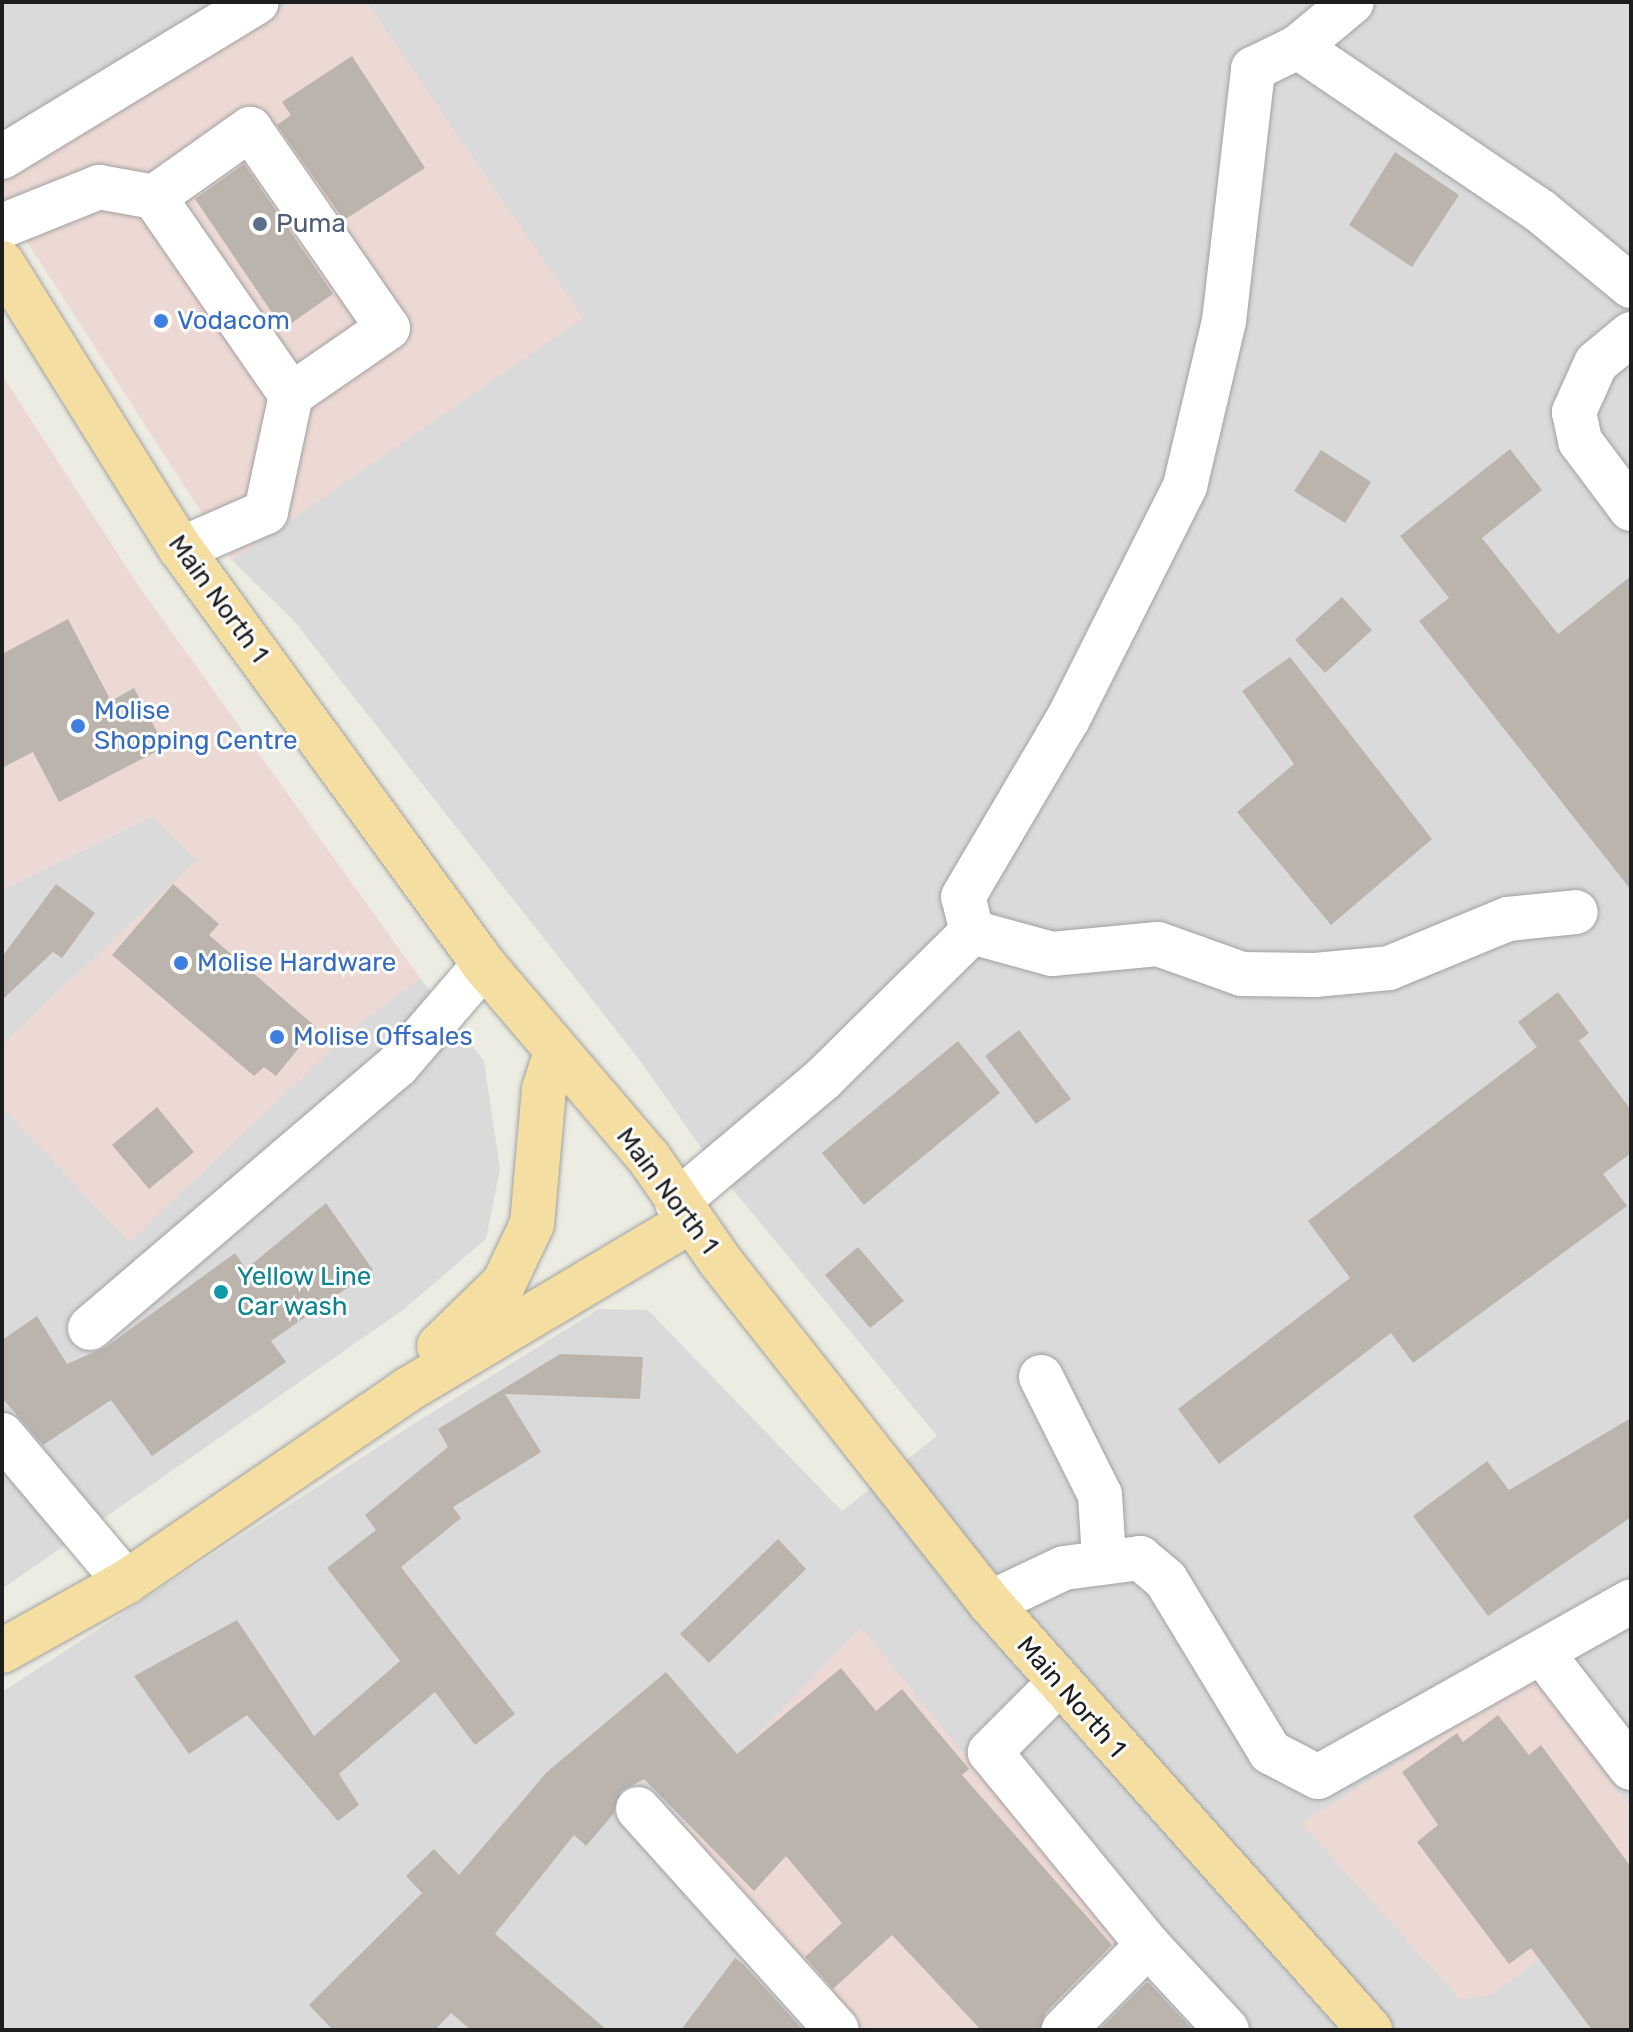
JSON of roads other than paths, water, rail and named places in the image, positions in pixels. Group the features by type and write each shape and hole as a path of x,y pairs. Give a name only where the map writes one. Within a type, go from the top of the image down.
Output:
{"main road":[{"name":"Main North 1","path":"2,263 181,549 484,965 555,1055 649,1158 684,1212 990,1603 1370,2030"},
{"path":"407,1390 441,1343 504,1283 532,1224 544,1089 555,1055"},
{"path":"2,1651 126,1582 407,1390 684,1212"}],"street":[{"path":"2,157 257,2"},
{"path":"972,932 963,897 1068,719 1185,486 1224,321 1253,69 1298,47 1352,2"},
{"path":"1298,47 1539,210 1631,286"},
{"path":"154,197 250,129 388,328 291,395 266,512 181,549"},
{"path":"2,226 99,187 154,197 291,395"},
{"path":"1631,334 1596,363 1574,412 1580,441 1631,509"},
{"path":"972,932 1052,954 1158,944 1242,974 1315,975 1389,968 1508,919 1576,912"},
{"path":"684,1212 972,932"},
{"path":"90,1328 397,1066 484,965"},
{"path":"1041,1377 1100,1495 1104,1559"},
{"path":"2,1435 126,1582"},
{"path":"990,1603 1064,1568 1104,1559 1140,1558 1166,1580 1270,1752 1318,1777 1543,1654 1631,1601"},
{"path":"1543,1654 1631,1768"},
{"path":"1059,1683 990,1752 1148,1945 1227,2030"},
{"path":"638,1809 837,2030"},
{"path":"1064,2030 1148,1945"}],"place":[{"name":"Puma","path":"260,224"},
{"name":"Vodacom","path":"161,321"},
{"name":"Molise Shopping Centre","path":"78,726"},
{"name":"Molise Hardware","path":"181,963"},
{"name":"Molise Offsales","path":"277,1037"},
{"name":"Yellow Line Car wash","path":"221,1292"}]}
